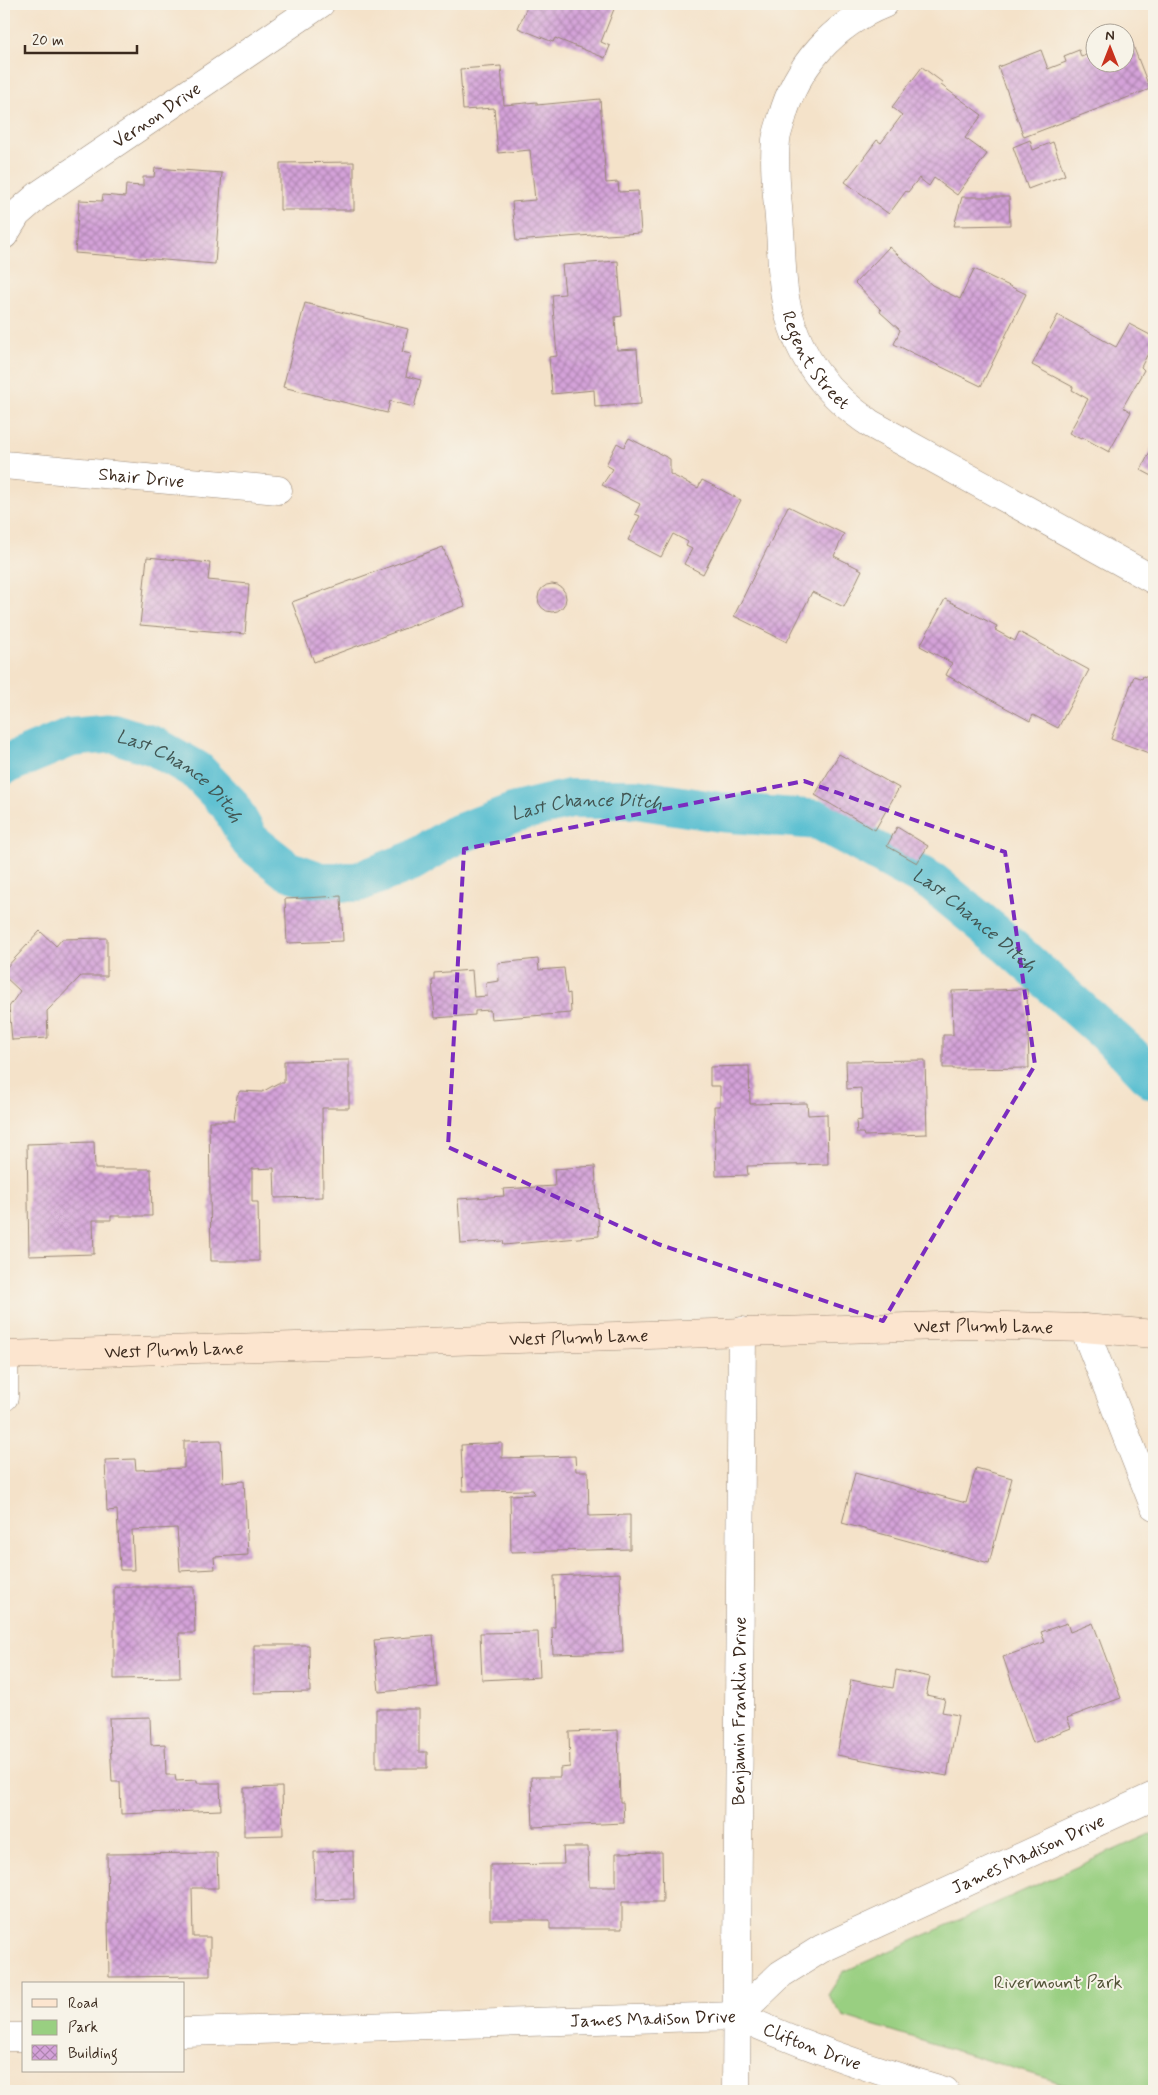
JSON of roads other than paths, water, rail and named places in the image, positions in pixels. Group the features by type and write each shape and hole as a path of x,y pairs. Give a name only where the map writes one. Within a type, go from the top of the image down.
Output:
{"main road":[{"name":"West Plumb Lane","path":"4,1355 971,1325 1084,1328 1154,1334"}],"street":[{"name":"Vernon Drive","path":"4,235 17,214 40,194 320,4"},
{"name":"Regent Street","path":"884,4 866,11 832,34 807,62 788,98 776,138 775,176 786,306 800,346 821,381 849,409 871,424 1154,580"},
{"name":"Shair Drive","path":"4,465 278,490"},
{"path":"1084,1328 1154,1506"},
{"name":"Benjamin Franklin Drive","path":"736,2091 742,1331"},
{"path":"4,1355 4,1398"},
{"name":"James Madison Drive","path":"185,2032 737,2016 781,1974 821,1949 1154,1796"},
{"name":"Clifton Drive","path":"737,2016 794,2042 871,2070 945,2091"},
{"path":"4,2037 22,2037"}],"waterway":[{"name":"Last Chance Ditch","path":"4,765 71,737 113,733 154,746 196,770 229,804 250,841 287,870 321,882 358,882 412,861 453,836 516,812 570,799 636,799 720,812 819,820 932,882 998,936 1127,1052 1154,1080"}],"park label":[{"name":"Rivermount Park","path":"1058,1982"}]}
